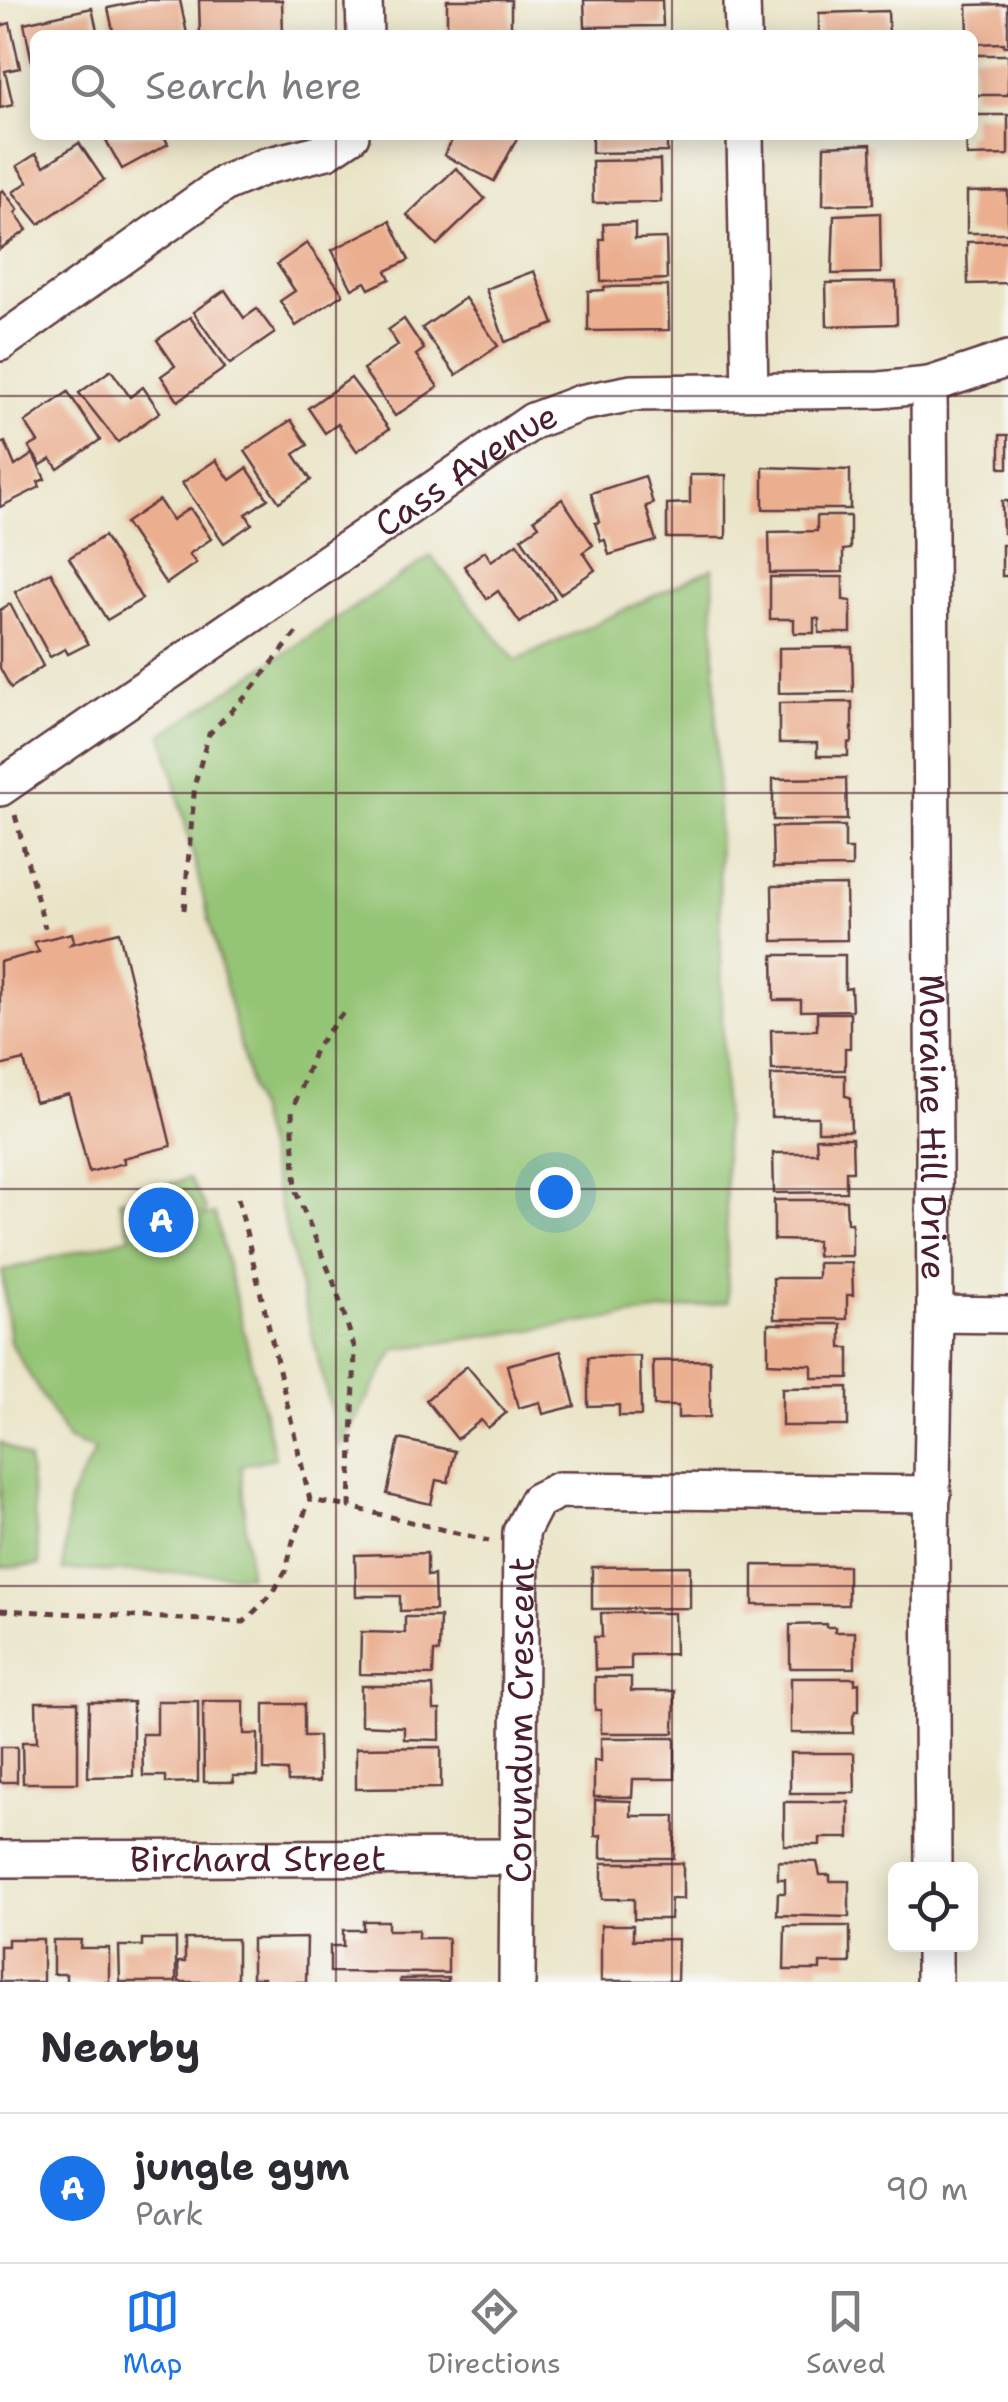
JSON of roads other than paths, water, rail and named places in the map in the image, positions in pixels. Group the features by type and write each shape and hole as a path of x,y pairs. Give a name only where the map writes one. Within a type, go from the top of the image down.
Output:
{"street":[{"path":"364,0 364,30"},
{"path":"742,0 743,30"},
{"path":"0,343 224,184 266,166 328,150 343,140"},
{"path":"745,140 750,391"},
{"name":"Cass Avenue","path":"3,786 533,421 581,403 632,393 880,390 930,385 1008,359"},
{"name":"Moraine Hill Drive","path":"930,385 934,1862"},
{"path":"935,1314 1008,1315"},
{"name":"Corundum Crescent","path":"517,1982 520,1532 537,1501 559,1490 933,1494"},
{"name":"Birchard Street","path":"0,1859 516,1857"},
{"path":"934,1952 934,1982"}],"place":[{"name":"jungle gym","path":"161,1220"}]}
